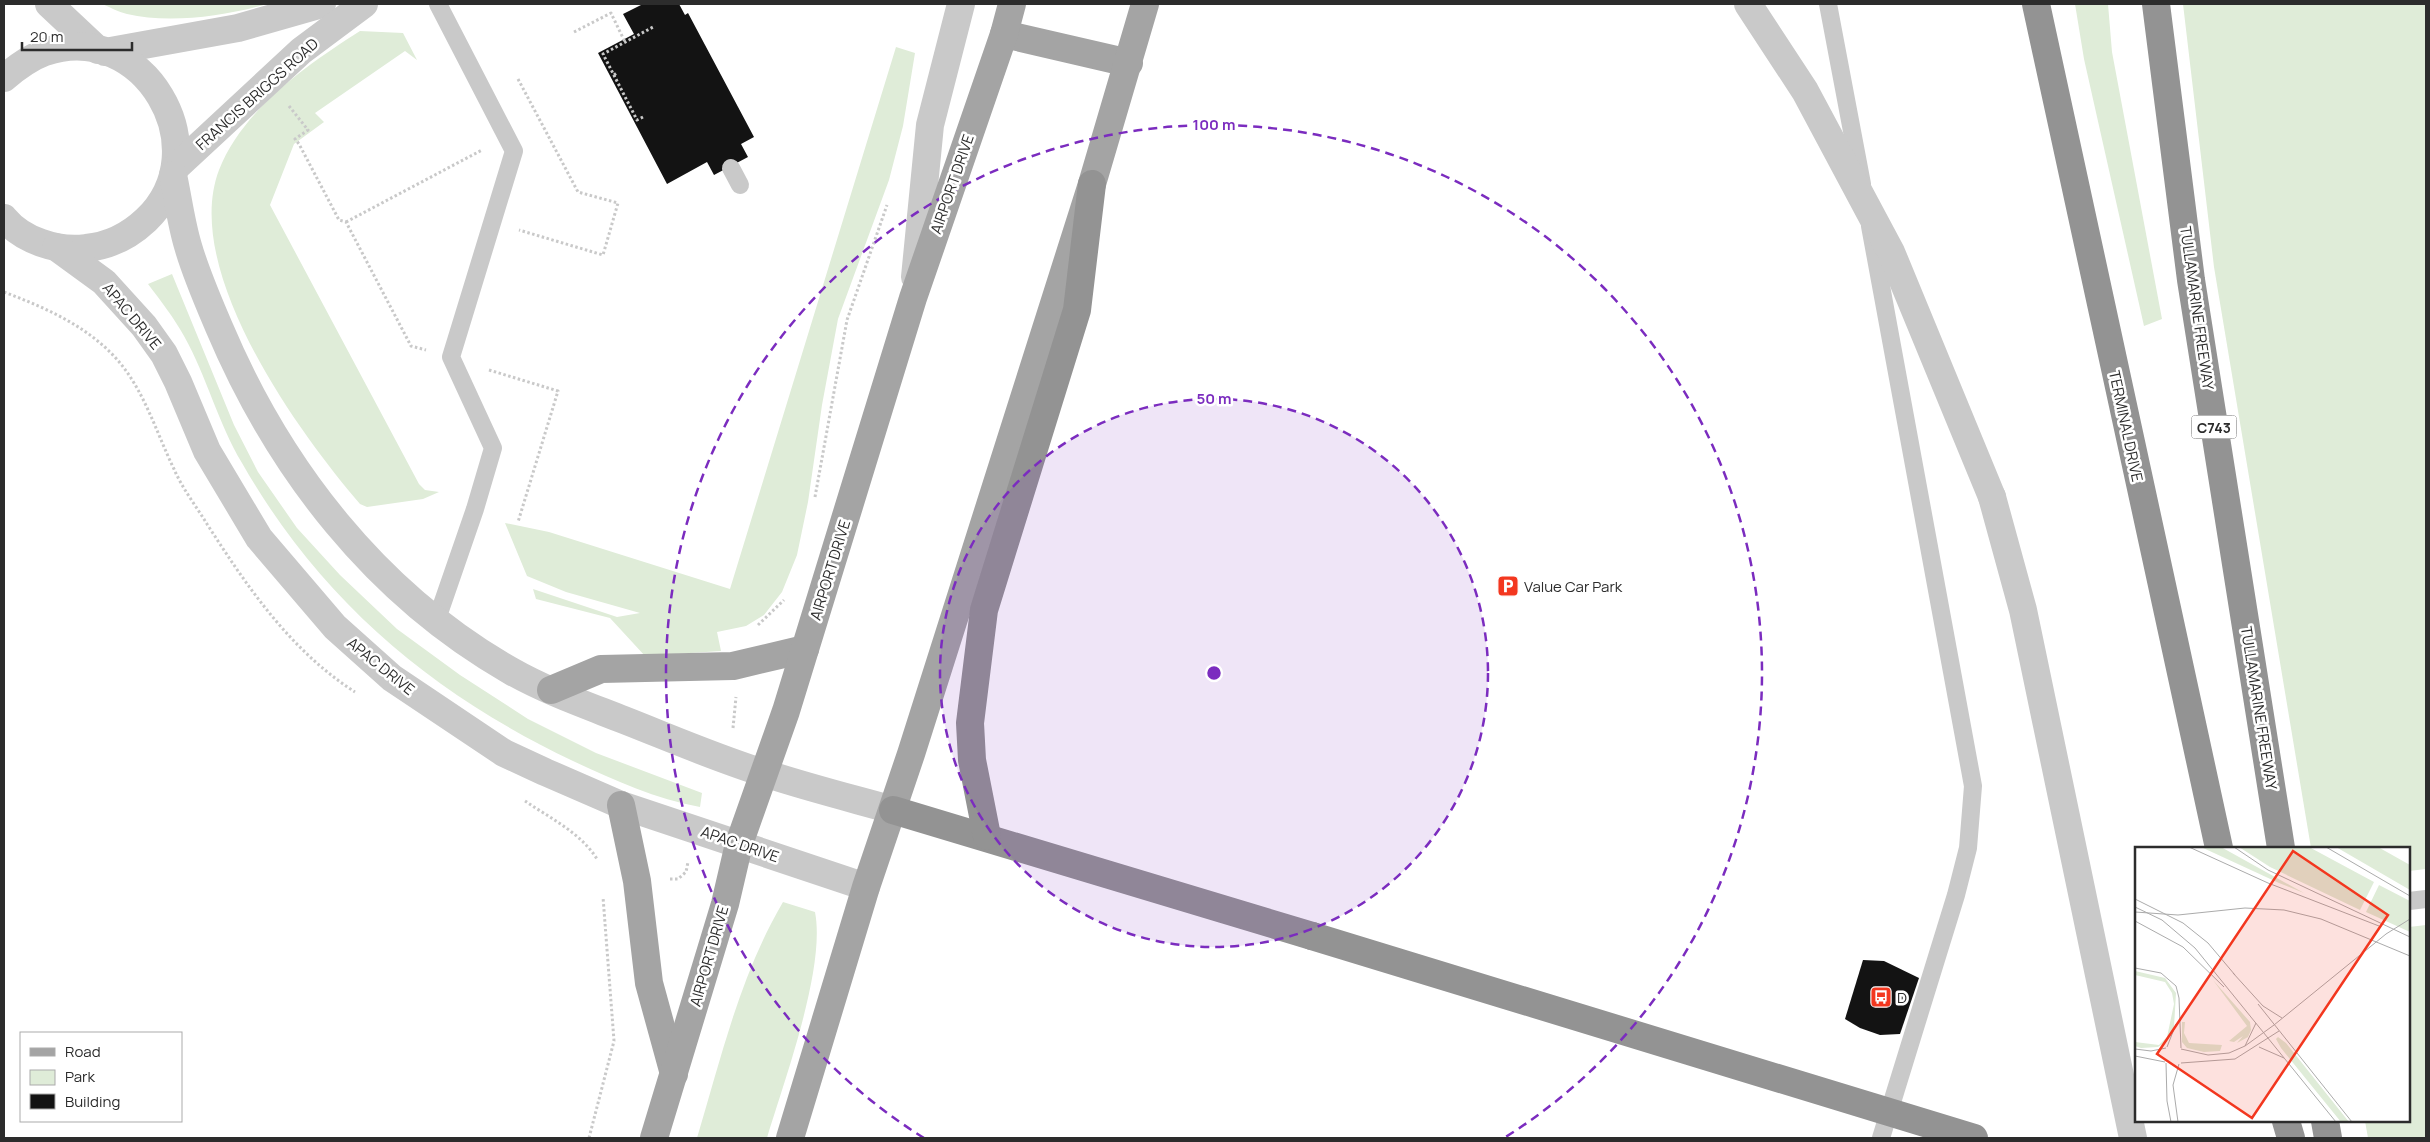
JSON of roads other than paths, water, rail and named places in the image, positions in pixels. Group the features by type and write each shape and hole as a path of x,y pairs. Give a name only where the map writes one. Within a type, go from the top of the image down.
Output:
{"highway":[{"name":"TERMINAL DRIVE","path":"2036,4 2219,847"},
{"name":"TULLAMARINE FREEWAY","path":"2156,4 2191,280 2281,847"},
{"path":"987,836 972,760 970,723 984,610 1077,310 1092,184"},
{"path":"893,810 987,836 1974,1138"},
{"path":"2286,1122 2291,1138"},
{"path":"2325,1122 2328,1138"}],"main road":[{"name":"AIRPORT DRIVE","path":"654,1138 724,904 739,844 805,649 912,298 1004,34 1012,4"},
{"path":"790,1138 866,887 893,810 1092,184 1145,4"},
{"path":"1004,34 1128,63"},
{"path":"551,690 601,669 733,666 805,649"},
{"path":"622,805 636,881 649,983 674,1074"}],"street":[{"path":"49,4 102,51 134,67 147,77 162,97 172,120 176,144 174,172 188,245 202,287 243,381 272,433 326,510 352,542 406,594 488,658 551,690 764,773 893,810"},
{"path":"4,78 23,62 46,52 72,48 102,51 238,28 322,4"},
{"name":"FRANCIS BRIGGS ROAD","path":"174,172 301,52 364,4"},
{"path":"912,298 930,125 961,4"},
{"path":"1748,4 1805,91 1891,252 1992,497 2023,610 2133,1138"},
{"path":"4,244 22,243 78,249 92,248 120,240 138,228 153,213 165,195 174,172"},
{"path":"4,218 27,236 54,247"},
{"name":"APAC DRIVE","path":"54,247 104,282 144,326 164,354 178,382 207,452 244,515 273,557 335,627 392,678 488,743 545,772 622,805 866,887"}],"lane":[{"path":"437,619 475,509 493,448 451,357 514,151 438,4"},
{"path":"1828,4 1973,786 1968,848 1956,895 1881,1138"},
{"path":"731,168 740,185"},
{"path":"2410,902 2426,899"}],"place":[{"name":"Value Car Park","path":"1508,586"},
{"name":"D","path":"1881,997"}]}
